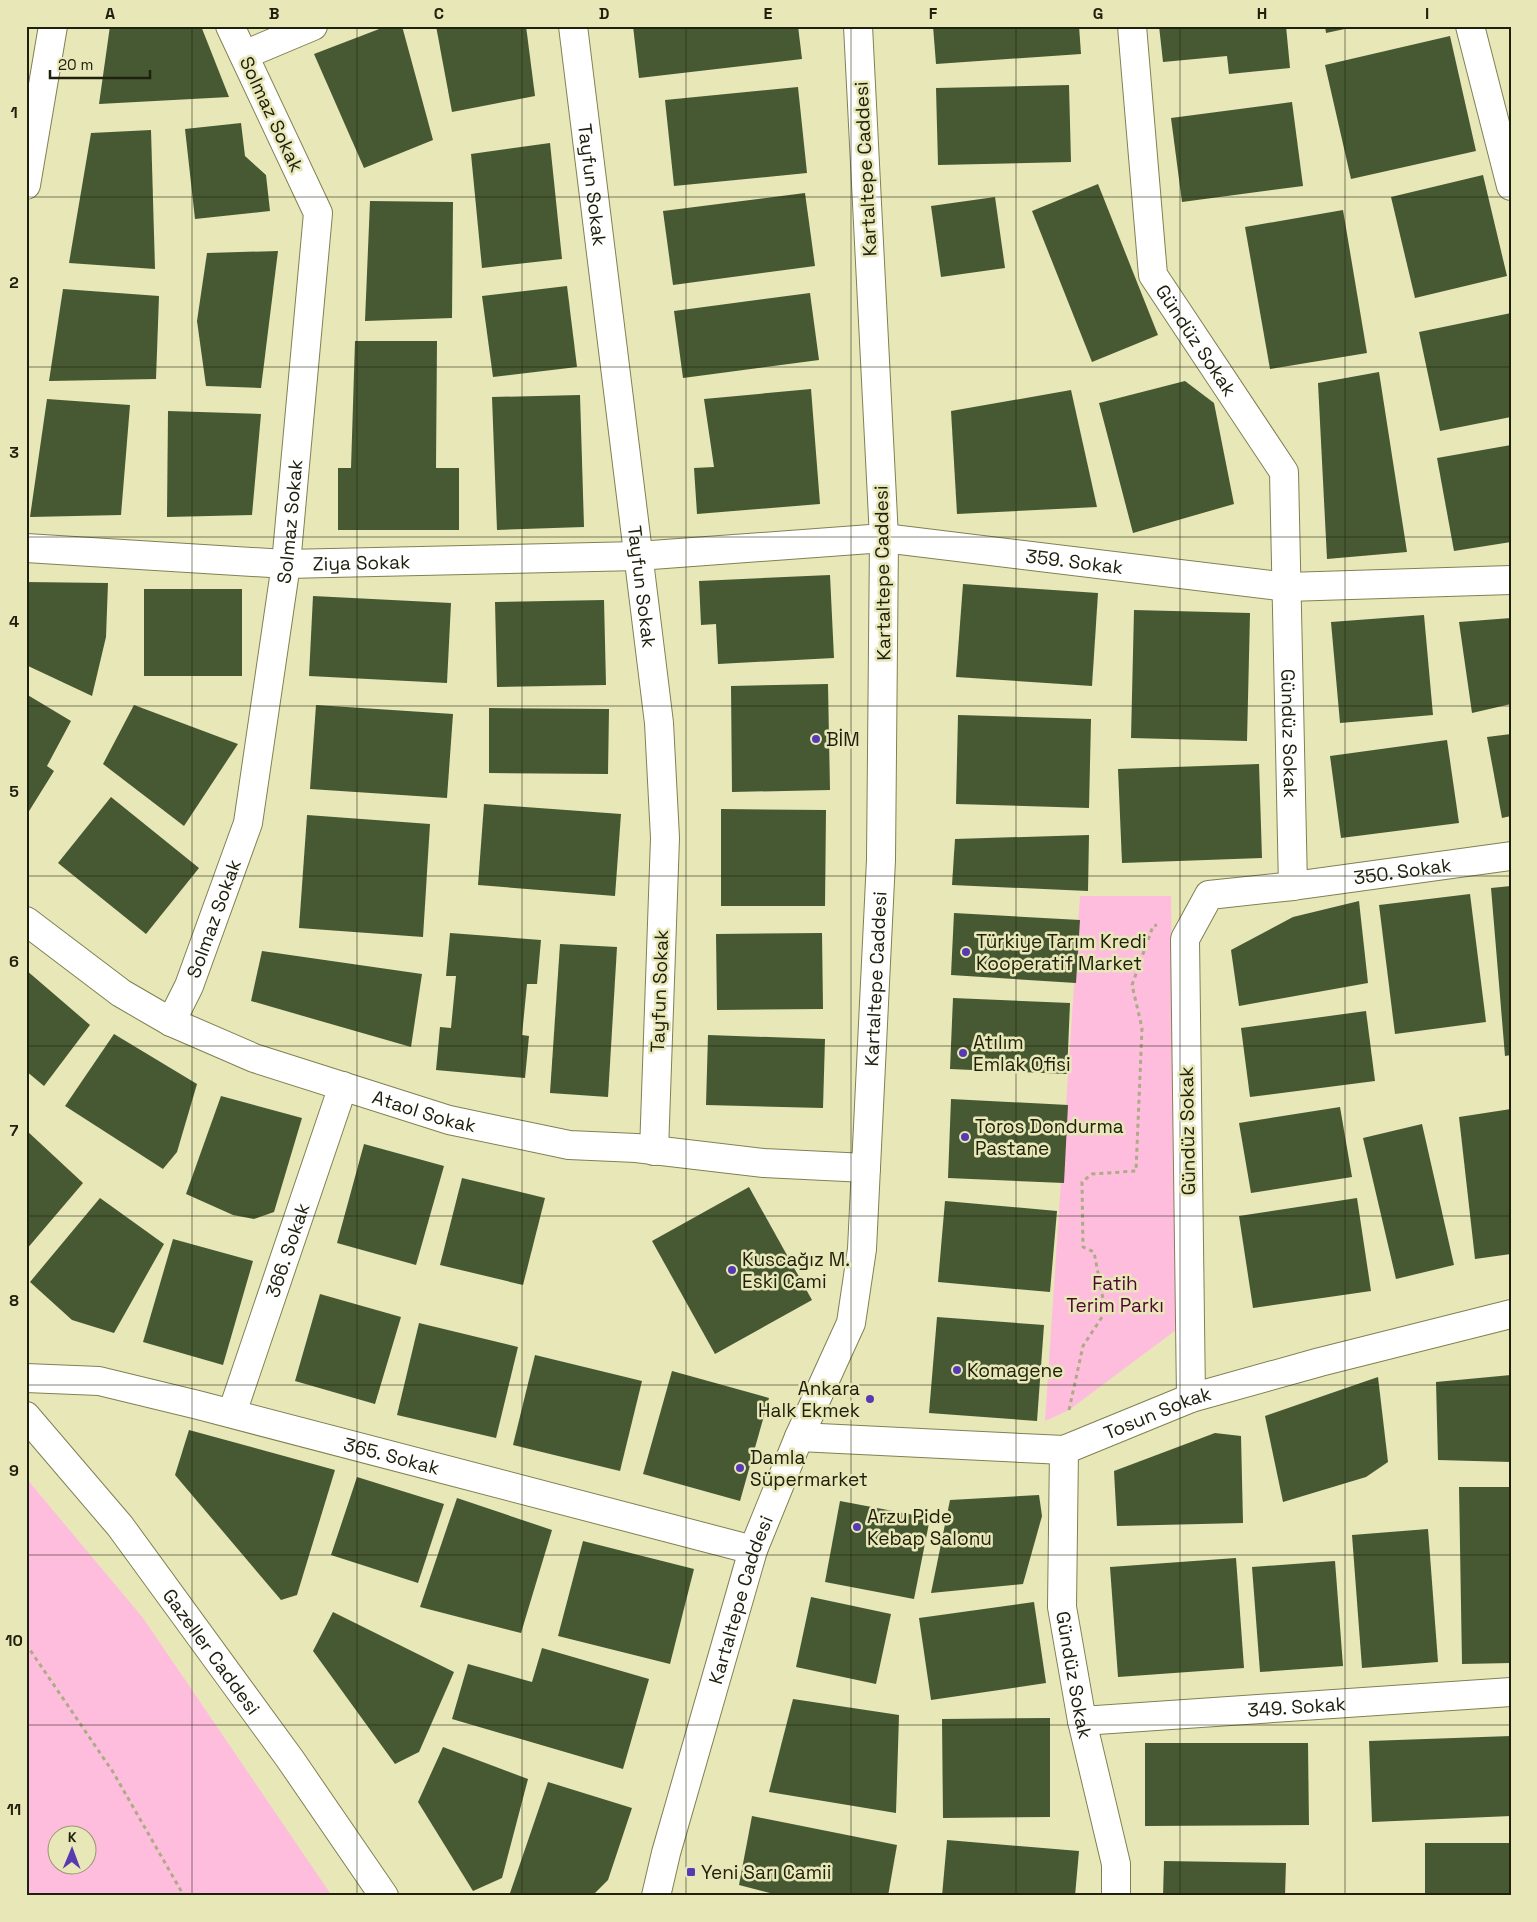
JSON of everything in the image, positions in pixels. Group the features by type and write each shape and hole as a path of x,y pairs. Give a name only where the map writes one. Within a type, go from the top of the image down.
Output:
{"street":[{"path":"26,185 52,26"},
{"name":"Solmaz Sokak","path":"171,1022 189,986 248,823 286,564 318,213 230,26"},
{"path":"244,55 313,26"},
{"name":"Tayfun Sokak","path":"573,26 581,74 659,723 665,838 654,1151"},
{"name":"Kartaltepe Caddesi","path":"656,1896 666,1853 753,1550 799,1438 851,1324 862,1250 881,860 884,538 858,26"},
{"name":"Gündüz Sokak","path":"1132,26 1153,275 1284,472 1293,886 1209,895 1184,939 1191,1398"},
{"path":"1470,26 1511,186"},
{"name":"359. Sokak","path":"638,556 884,538 1287,587 1511,580"},
{"name":"Ziya Sokak","path":"26,548 286,564 638,556"},
{"name":"350. Sokak","path":"1293,886 1511,856"},
{"name":"Ataol Sokak","path":"26,921 121,993 171,1022 254,1058 449,1120 569,1144 764,1163 866,1168"},
{"name":"366. Sokak","path":"232,1413 343,1086"},
{"name":"Tosun Sokak","path":"799,1438 1064,1450 1191,1398 1320,1362 1511,1314"},
{"name":"365. Sokak","path":"26,1378 99,1381 232,1413 753,1550"},
{"name":"Gazeller Caddesi","path":"26,1416 120,1526 290,1759 384,1896"},
{"name":"Gündüz Sokak","path":"1064,1450 1062,1607 1082,1721 1116,1864 1116,1896"},
{"name":"349. Sokak","path":"1082,1721 1511,1692"},
{"path":"642,1896 666,1853"}],"path":[{"path":"1069,1410 1084,1346 1104,1314 1104,1304 1094,1252 1083,1247 1082,1182 1092,1174 1136,1171 1142,1028 1132,985 1153,926 1162,923"},
{"path":"26,1644 113,1772 184,1896"}],"green space":[{"name":"Fatih Terim Parkı","path":"1080,896 1171,896 1176,1330 1069,1410 1045,1421"},
{"path":"26,1478 143,1618 332,1896 26,1896"}],"building":[{"path":"110,26 201,26 229,97 99,104"},
{"path":"387,26 402,26 433,140 364,168 314,54"},
{"path":"436,26 526,26 535,96 452,112"},
{"path":"633,26 798,26 802,59 639,78"},
{"path":"933,26 1079,26 1081,54 936,64"},
{"path":"1159,26 1286,26 1290,68 1229,74 1227,56 1163,62"},
{"path":"1325,26 1354,26 1354,27 1326,33"},
{"path":"1450,36 1476,151 1351,179 1325,65"},
{"path":"1069,85 1071,162 938,165 936,88"},
{"path":"798,87 807,173 674,186 665,100"},
{"path":"1292,102 1303,186 1182,202 1171,118"},
{"path":"241,123 245,156 266,175 270,211 195,219 185,129"},
{"path":"151,130 155,269 69,263 91,133"},
{"path":"550,143 562,259 482,268 471,154"},
{"path":"1483,175 1507,276 1415,298 1391,197"},
{"path":"1098,184 1158,335 1092,362 1032,211"},
{"path":"805,193 815,266 673,285 663,211"},
{"path":"995,197 1005,268 941,277 931,206"},
{"path":"370,201 453,202 452,318 365,321"},
{"path":"1343,210 1367,353 1270,369 1245,227"},
{"path":"278,251 261,388 206,386 197,321 207,253"},
{"path":"567,286 577,367 493,377 482,296"},
{"path":"63,289 159,296 156,379 49,381"},
{"path":"810,293 819,360 683,378 674,311"},
{"path":"1511,313 1511,417 1440,431 1419,332"},
{"path":"355,341 437,341 436,468 459,468 459,530 338,530 338,468 351,468"},
{"path":"1379,372 1407,552 1327,559 1318,383"},
{"path":"1185,381 1214,403 1234,504 1133,533 1099,403"},
{"path":"811,389 820,504 697,514 694,468 714,467 704,399"},
{"path":"1071,390 1097,507 957,514 951,411"},
{"path":"580,395 584,527 497,530 492,397"},
{"path":"47,399 130,405 121,515 30,517"},
{"path":"168,411 261,414 252,515 167,517"},
{"path":"1511,445 1511,542 1454,551 1437,458"},
{"path":"830,575 834,658 718,664 716,624 701,625 699,581"},
{"path":"26,582 108,583 106,637 92,696 26,665"},
{"path":"963,584 1098,593 1092,686 956,677"},
{"path":"144,589 242,589 242,676 144,676"},
{"path":"313,596 451,603 447,683 309,676"},
{"path":"604,600 606,685 497,687 495,602"},
{"path":"1134,610 1250,613 1247,741 1131,738"},
{"path":"1424,615 1433,715 1340,723 1331,622"},
{"path":"1511,618 1511,704 1472,713 1459,622"},
{"path":"828,684 830,790 732,792 731,686"},
{"path":"26,694 71,721 47,766 54,771 26,816"},
{"path":"134,705 238,744 184,826 103,764"},
{"path":"316,705 453,714 447,798 310,789"},
{"path":"489,708 609,709 608,774 489,773"},
{"path":"958,715 1091,719 1089,808 956,804"},
{"path":"1511,734 1511,816 1502,818 1487,737"},
{"path":"1447,740 1459,823 1341,838 1330,756"},
{"path":"1259,764 1262,858 1122,863 1118,769"},
{"path":"111,797 199,868 146,934 58,863"},
{"path":"484,804 621,814 615,896 478,885"},
{"path":"721,809 826,810 825,906 721,906"},
{"path":"307,815 430,824 423,937 299,928"},
{"path":"1089,835 1088,891 952,885 955,839"},
{"path":"1511,886 1511,1055 1505,1056 1491,888"},
{"path":"1470,894 1486,1022 1395,1034 1379,905"},
{"path":"1359,901 1368,983 1239,1006 1231,950 1293,917"},
{"path":"954,913 1080,920 1076,983 951,975"},
{"path":"450,933 541,940 537,984 527,984 522,1035 529,1036 525,1078 436,1070 440,1027 451,1028 456,976 446,976"},
{"path":"822,933 823,1009 717,1010 716,934"},
{"path":"560,944 617,947 608,1097 550,1093"},
{"path":"262,951 422,974 411,1047 251,1001"},
{"path":"26,970 90,1025 44,1086 26,1071"},
{"path":"953,998 1070,1003 1067,1074 950,1069"},
{"path":"1366,1011 1375,1081 1250,1097 1241,1028"},
{"path":"114,1034 197,1084 177,1152 163,1169 65,1106"},
{"path":"708,1035 825,1039 823,1108 706,1105"},
{"path":"221,1096 302,1118 274,1212 254,1219 233,1215 186,1194"},
{"path":"951,1099 1068,1105 1064,1183 948,1178"},
{"path":"1340,1107 1352,1177 1251,1193 1239,1123"},
{"path":"1511,1109 1511,1254 1475,1259 1459,1117"},
{"path":"1422,1124 1454,1265 1396,1279 1363,1138"},
{"path":"26,1130 83,1183 26,1250"},
{"path":"364,1144 444,1166 416,1265 337,1243"},
{"path":"462,1178 545,1198 523,1285 440,1265"},
{"name":"Kuscağız M. Eski Cami","path":"749,1187 812,1300 715,1354 652,1241"},
{"path":"100,1198 164,1244 114,1333 72,1320 30,1282"},
{"path":"1357,1198 1371,1291 1253,1308 1239,1216"},
{"path":"945,1201 1057,1211 1050,1292 938,1282"},
{"path":"173,1239 253,1261 223,1365 143,1342"},
{"path":"320,1294 401,1317 375,1404 295,1381"},
{"path":"937,1317 1044,1325 1037,1421 929,1413"},
{"path":"419,1323 518,1347 496,1438 397,1415"},
{"path":"535,1355 642,1381 620,1471 513,1445"},
{"path":"672,1371 769,1398 740,1501 643,1474"},
{"path":"1511,1375 1511,1462 1438,1460 1436,1382"},
{"path":"1378,1377 1388,1462 1366,1477 1283,1502 1265,1416"},
{"path":"189,1430 335,1470 297,1595 281,1600 175,1475"},
{"path":"1215,1433 1241,1436 1243,1523 1117,1526 1114,1471"},
{"path":"357,1477 444,1504 418,1583 331,1555"},
{"path":"1459,1487 1511,1487 1511,1663 1462,1664"},
{"path":"1039,1495 1042,1516 1023,1584 931,1593 950,1500"},
{"path":"457,1498 552,1530 521,1633 420,1607"},
{"path":"840,1501 930,1518 914,1599 825,1582"},
{"path":"1428,1529 1438,1662 1362,1668 1352,1535"},
{"path":"583,1541 694,1569 670,1664 558,1636"},
{"path":"1236,1558 1244,1668 1118,1677 1110,1567"},
{"path":"1335,1561 1343,1666 1260,1672 1252,1567"},
{"path":"811,1597 891,1614 876,1684 796,1667"},
{"path":"1034,1602 1046,1683 931,1700 919,1618"},
{"path":"333,1612 454,1672 419,1752 395,1764 313,1651"},
{"path":"542,1648 649,1679 623,1769 452,1719 468,1664 532,1682"},
{"path":"793,1699 899,1715 896,1813 769,1792"},
{"path":"1050,1718 1050,1817 943,1818 942,1719"},
{"path":"1511,1736 1511,1816 1372,1822 1369,1741"},
{"path":"1145,1743 1308,1743 1309,1825 1145,1826"},
{"path":"443,1747 528,1779 502,1878 473,1891 418,1802"},
{"path":"548,1782 632,1808 608,1880 592,1896 509,1896"},
{"path":"752,1816 897,1845 888,1896 782,1896 739,1885"},
{"path":"947,1840 1079,1851 1075,1896 942,1896"},
{"path":"1425,1843 1511,1843 1511,1896 1425,1896"},
{"path":"1164,1861 1286,1863 1285,1896 1163,1896"}],"place":[{"name":"BİM","path":"816,739"},
{"name":"Türkiye Tarım Kredi Kooperatif Market","path":"966,952"},
{"name":"Atılım Emlak Ofisi","path":"963,1053"},
{"name":"Toros Dondurma Pastane","path":"965,1137"},
{"name":"Kuscağız M. Eski Cami","path":"732,1270"},
{"name":"Komagene","path":"957,1370"},
{"name":"Ankara Halk Ekmek","path":"870,1399"},
{"name":"Damla Süpermarket","path":"740,1468"},
{"name":"Arzu Pide Kebap Salonu","path":"857,1527"},
{"name":"Yeni Sarı Camii","path":"691,1872"}]}
